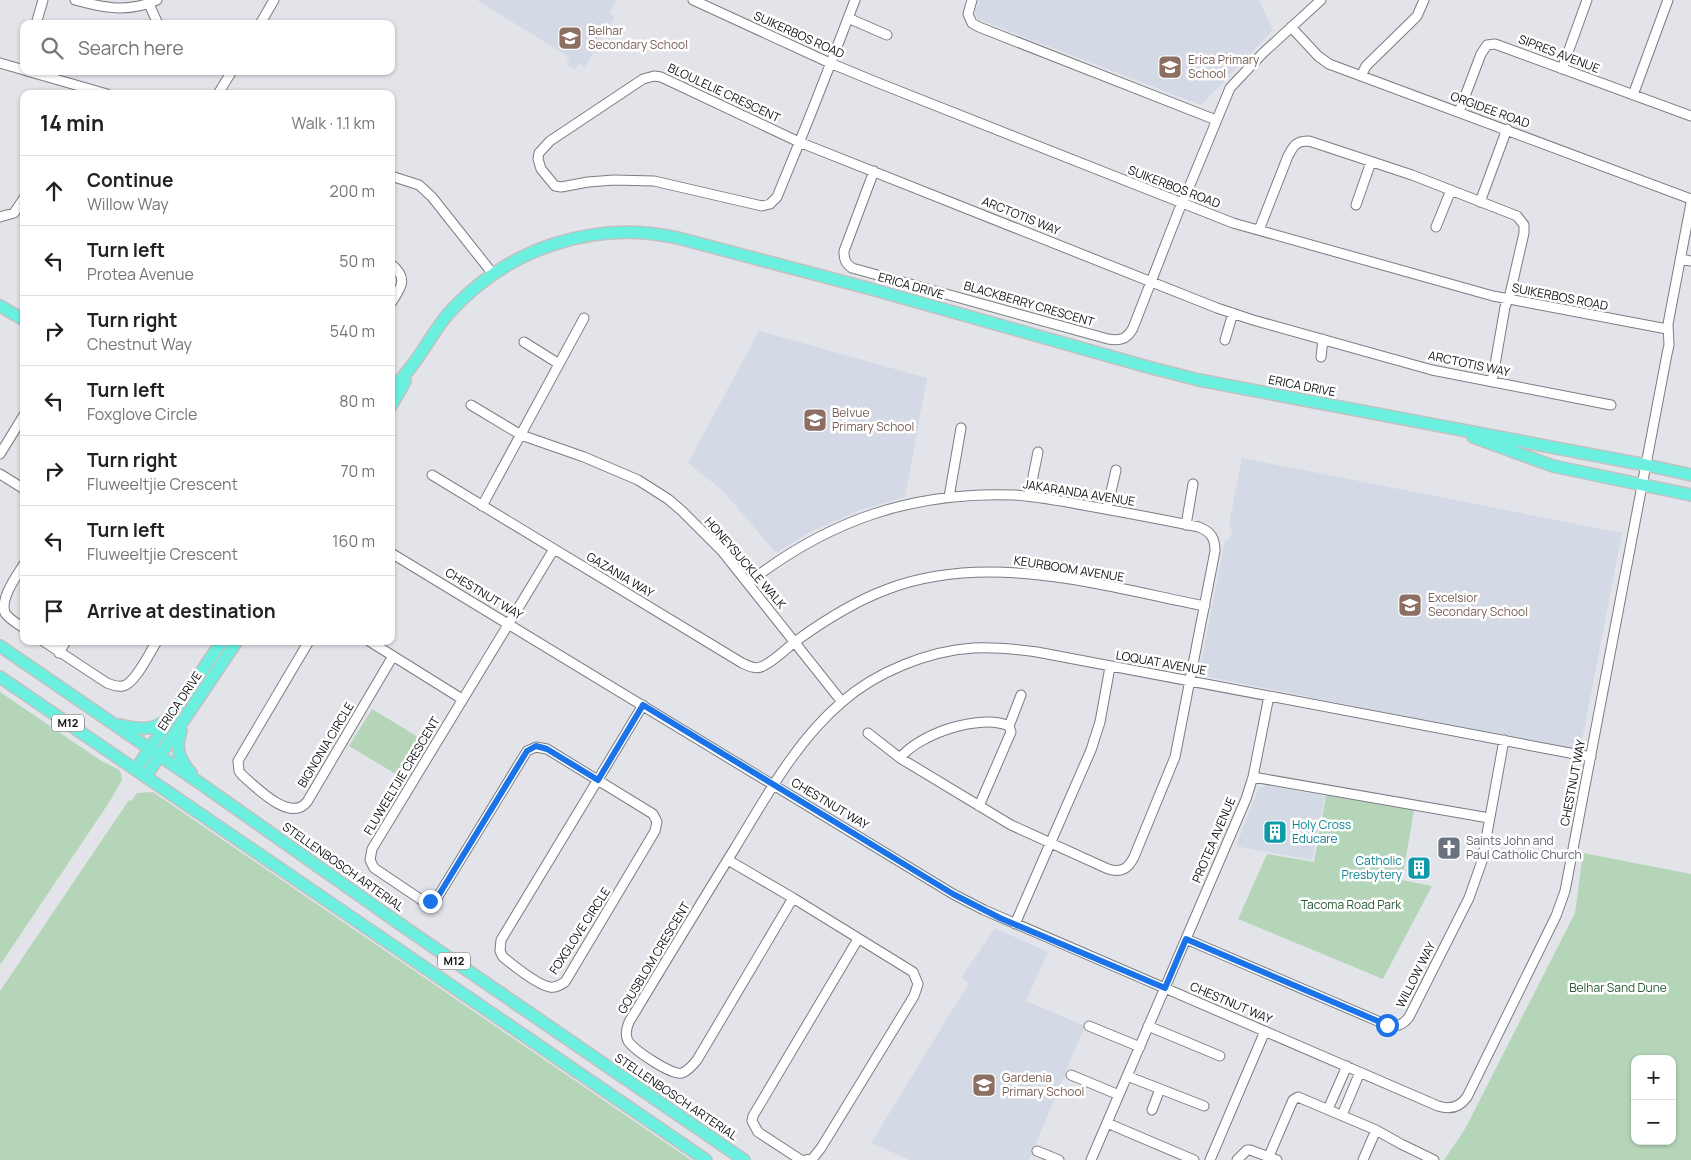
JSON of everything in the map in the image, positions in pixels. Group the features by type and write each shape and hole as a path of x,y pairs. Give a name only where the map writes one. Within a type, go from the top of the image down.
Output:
{"main road":[{"name":"ERICA DRIVE","path":"395,398 411,368 447,316 476,287 493,274 536,250 581,236 626,231 666,235 866,288 1148,367 1239,388 1691,475"},
{"path":"0,306 20,318"},
{"name":"ERICA DRIVE","path":"395,386 411,368"},
{"name":"ERICA DRIVE","path":"1450,428 1553,466 1691,495"},
{"name":"ERICA DRIVE","path":"141,773 150,749 219,645"},
{"name":"ERICA DRIVE","path":"141,773 160,756 234,645"},
{"name":"STELLENBOSCH ARTERIAL","path":"0,646 744,1160"},
{"name":"M12","path":"0,677 706,1160"},
{"path":"111,722 129,727 152,728 162,724 175,713"},
{"path":"188,715 179,737 179,753 183,763 204,786"}],"street":[{"path":"37,20 43,0"},
{"path":"75,0 116,9 130,8 153,2 157,20"},
{"path":"262,20 274,0"},
{"name":"SUIKERBOS ROAD","path":"693,0 830,64 1233,223 1508,300 1668,329"},
{"name":"BLOULELIE CRESCENT","path":"800,142 668,80 654,76 643,79 550,142 539,153 538,159 541,168 555,186 561,187 614,180 654,180 762,206 770,204 777,198 800,142 855,0"},
{"path":"972,0 968,14 972,23 979,27 1216,120"},
{"name":"BLACKBERRY CRESCENT","path":"874,171 844,251 844,260 852,268 1117,341 1128,335 1230,88 1252,64 1320,0"},
{"path":"1361,76 1366,66 1417,16 1424,0"},
{"path":"1562,69 1587,0"},
{"path":"1633,96 1668,0"},
{"path":"848,18 887,35"},
{"name":"ORGIDEE ROAD","path":"1291,27 1323,61 1691,198"},
{"name":"SIPRES AVENUE","path":"1459,112 1481,54 1487,45 1495,44 1691,116"},
{"path":"0,63 20,68"},
{"path":"40,75 81,90"},
{"path":"220,90 230,75"},
{"path":"1480,202 1507,129"},
{"path":"1259,230 1294,144 1309,141 1451,190 1517,216 1524,225 1524,233 1505,307 1492,382"},
{"name":"ARCTOTIS WAY","path":"800,142 1233,313 1432,370 1611,405"},
{"path":"1356,205 1371,162"},
{"path":"395,177 419,185 432,197 493,274"},
{"path":"1436,227 1451,190"},
{"name":"CHESTNUT WAY","path":"395,555 953,894 1015,924 1442,1107 1455,1107 1465,1100 1556,916 1565,891 1669,345 1668,329 1691,203"},
{"path":"0,217 14,214 20,204"},
{"path":"1681,259 1691,261"},
{"path":"395,267 399,270 402,286 395,297"},
{"path":"1225,340 1233,313"},
{"path":"482,506 584,318"},
{"path":"1321,357 1323,339"},
{"path":"524,342 559,364"},
{"name":"HONEYSUCKLE WALK","path":"471,405 521,435 615,469 638,480 682,511 704,532 748,583 842,702"},
{"path":"0,454 20,422"},
{"path":"949,497 961,428"},
{"path":"1028,496 1038,452"},
{"path":"1108,509 1116,470"},
{"path":"0,474 20,486"},
{"name":"GAZANIA WAY","path":"432,475 748,666 754,668 763,666 795,642"},
{"path":"1186,524 1193,484"},
{"name":"JAKARANDA AVENUE","path":"748,583 792,552 825,533 862,517 903,505 949,497 967,495 1028,496 1108,509 1204,529 1213,536 1215,541 1215,551 1205,606"},
{"name":"FLUWEELTJIE CRESCENT","path":"554,549 372,849 370,860 374,868 416,898 422,901 430,901 437,898 527,751 536,746 547,749 598,780"},
{"path":"20,571 2,603 6,614 20,625"},
{"name":"KEURBOOM AVENUE","path":"795,642 839,612 865,598 911,581 963,572 1021,572 1062,578 1205,606"},
{"path":"868,733 900,758 1010,825 1113,870 1124,870 1134,857 1174,762 1205,606"},
{"path":"48,645 107,683 123,686 132,681 154,645"},
{"path":"59,653 64,645"},
{"name":"BIGNONIA CIRCLE","path":"307,645 238,761 239,771 242,775 264,794 289,809 297,809 304,806 307,802 393,656"},
{"path":"375,645 462,699"},
{"name":"LOQUAT AVENUE","path":"774,785 808,738 842,702 879,676 927,656 970,648 1037,652 1591,757"},
{"path":"1015,924 1096,737 1110,667"},
{"path":"979,806 1010,732 1009,726 1021,695"},
{"name":"PROTEA AVENUE","path":"1091,1160 1246,799 1253,777 1268,696"},
{"name":"FOXGLOVE CIRCLE","path":"598,780 652,814 657,822 656,832 565,982 557,987 549,987 503,957 500,951 501,940 643,705"},
{"path":"900,758 906,750 916,743 946,730 975,724 1001,723 1009,726"},
{"name":"WILLOW WAY","path":"1186,939 1387,1025 1399,1025 1409,1017 1469,898 1482,861 1504,740"},
{"path":"1253,777 1489,818"},
{"name":"GOUSBLOM CRESCENT","path":"774,785 626,1028 626,1034 631,1044 669,1071 676,1074 688,1070 697,1060 793,898"},
{"path":"728,860 913,972 918,984 821,1148 813,1158 807,1160"},
{"path":"801,1160 758,1132 752,1121 753,1116 858,939"},
{"path":"1089,1026 1140,1047"},
{"path":"1148,1026 1220,1056"},
{"path":"1210,1160 1265,1031"},
{"path":"1328,1109 1346,1066"},
{"path":"1342,1115 1360,1072"},
{"path":"1072,1075 1119,1095"},
{"path":"1127,1076 1204,1106"},
{"path":"1152,1110 1160,1089"},
{"path":"1237,1160 1247,1150 1254,1150 1273,1158 1296,1098 1302,1098 1376,1130 1421,1157 1434,1160"},
{"path":"1107,1123 1194,1160"},
{"path":"1364,1160 1376,1130"},
{"path":"1037,1150 1059,1160"}],"shaded area":[{"name":"Belhar Secondary School","path":"477,0 616,0 609,13 615,17 585,67 579,63 575,69 566,64 570,58"},
{"name":"Erica Primary School","path":"980,0 1259,0 1273,30 1201,105 978,19 975,12"},
{"name":"Belvue Primary School","path":"759,331 927,378 905,497 860,510 810,532 776,553 722,490 688,463"},
{"name":"Excelsior Secondary School","path":"1242,458 1622,533 1580,751 1204,676 1200,670 1225,539 1227,540 1231,536 1232,530 1229,525"},
{"path":"1266,785 1325,796 1312,860 1236,846 1258,789"},
{"name":"Gardenia Primary School","path":"995,928 1048,952 1026,1001 1085,1026 1029,1160 910,1160 871,1143 969,983 961,978"}],"green space":[{"path":"0,692 100,760 119,770 122,780 108,804 0,965"},
{"path":"372,709 428,743 406,780 349,746"},
{"name":"Tacoma Road Park","path":"1327,790 1415,805 1402,880 1432,886 1383,979 1238,919 1267,854 1314,862"},
{"path":"153,792 691,1160 0,1160 0,991 129,800 131,801 137,793"},
{"name":"Belhar Sand Dune","path":"1583,853 1691,874 1691,1160 1444,1160 1465,1129 1575,913"}],"place":[{"name":"Belhar Secondary School","path":"570,38"},
{"name":"Erica Primary School","path":"1170,67"},
{"name":"Belvue Primary School","path":"815,420"},
{"name":"Excelsior Secondary School","path":"1410,605"},
{"name":"Holy Cross Educare","path":"1275,832"},
{"name":"Saints John and Paul Catholic Church","path":"1449,848"},
{"name":"Catholic Presbytery","path":"1419,868"},
{"name":"Gardenia Primary School","path":"984,1085"}],"route":[{"path":"430,901 437,898 527,751 536,746 547,749 598,780 643,705 953,894 1000,918 1165,988 1186,939 1387,1025"}]}
